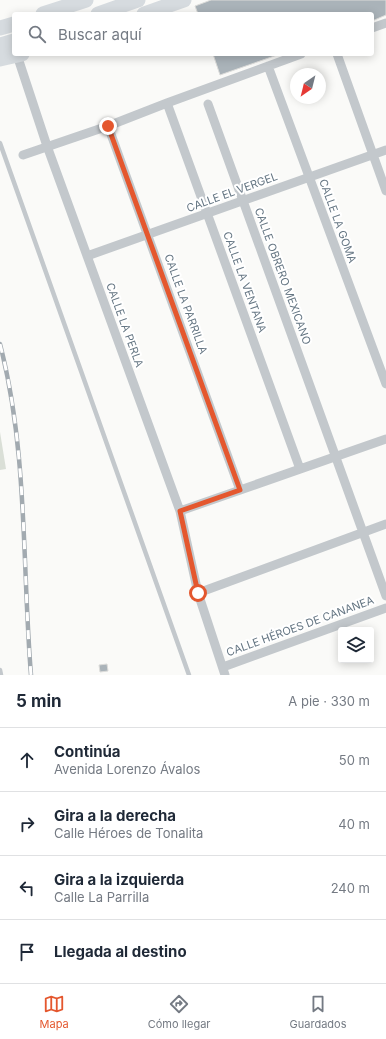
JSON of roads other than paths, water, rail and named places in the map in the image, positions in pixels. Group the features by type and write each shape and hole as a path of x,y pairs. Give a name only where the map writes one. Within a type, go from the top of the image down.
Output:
{"main road":[{"path":"49,12 86,0"},
{"path":"104,12 138,0"},
{"path":"150,12 184,0"},
{"path":"0,28 12,25"},
{"path":"0,45 12,48"},
{"path":"0,59 12,53"}],"street":[{"path":"374,27 386,23"},
{"name":"CALLE LA PERLA","path":"20,56 47,146 180,511 198,593 224,671"},
{"path":"23,154 108,126 296,56"},
{"path":"338,56 386,191"},
{"name":"CALLE LA GOMA","path":"268,66 386,384"},
{"name":"CALLE LA VENTANA","path":"167,103 300,469"},
{"name":"CALLE OBRERO MEXICANO","path":"208,104 386,596"},
{"name":"CALLE LA PARRILLA","path":"108,126 240,490"},
{"name":"CALLE EL VERGEL","path":"87,256 386,150"},
{"path":"180,511 386,438"},
{"path":"198,593 386,524"},
{"name":"CALLE HÉROES DE CANANEA","path":"224,671 386,608"}],"lane":[{"path":"0,143 189,675"},
{"path":"0,670 1,675"}],"railway":[{"path":"0,344 9,385 20,467 31,675"}]}
